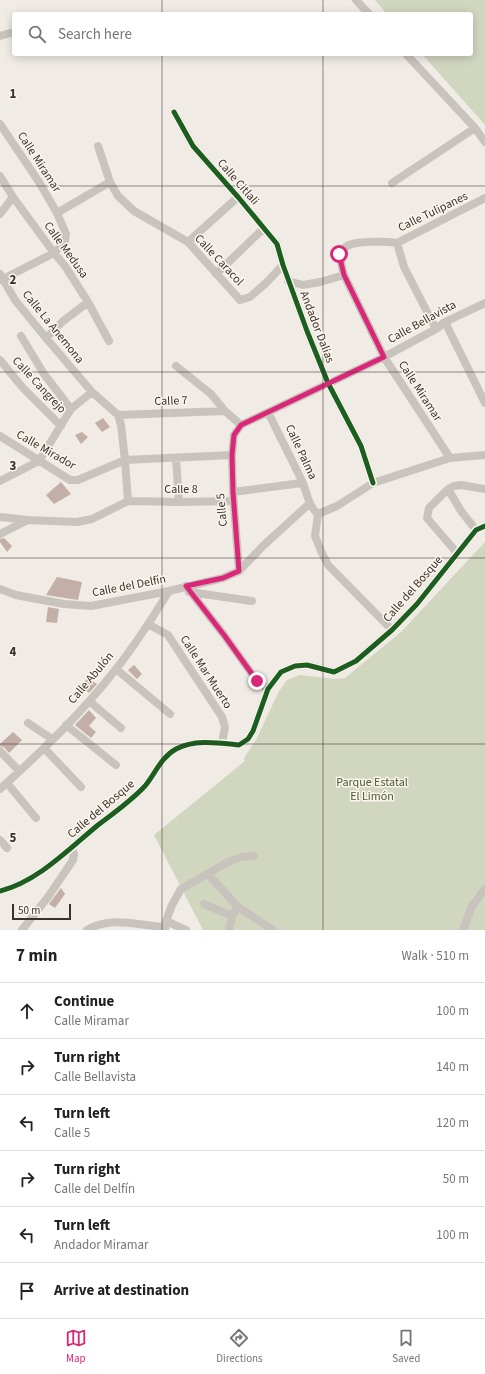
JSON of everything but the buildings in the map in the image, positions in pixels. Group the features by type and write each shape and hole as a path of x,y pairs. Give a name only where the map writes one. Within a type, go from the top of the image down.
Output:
{"street":[{"path":"356,0 367,12"},
{"path":"0,36 12,33"},
{"path":"408,56 475,128 485,142"},
{"name":"Calle Citlali","path":"174,112 193,146 277,244 282,265"},
{"name":"Calle Miramar","path":"0,124 39,182 57,213 66,234 65,242 54,253"},
{"path":"392,183 475,128"},
{"name":"Calle Caracol","path":"98,146 110,182 118,196 134,211 188,242 240,300 250,297 266,283 282,265"},
{"name":"Calle Medusa","path":"0,176 13,197 54,253 66,266 109,341"},
{"path":"57,213 110,182"},
{"path":"0,214 13,197"},
{"path":"188,242 238,198"},
{"name":"Calle Tulipanes","path":"344,248 348,245 365,243 398,243 485,198"},
{"path":"216,274 264,228"},
{"path":"398,243 404,267 436,329"},
{"name":"Calle Miramar","path":"344,248 339,254 344,275 384,357 450,458"},
{"path":"1,278 54,253"},
{"name":"Andador Dalias","path":"282,265 328,383 361,446 373,483"},
{"path":"288,281 302,285 320,282 344,275"},
{"name":"Calle La Anemona","path":"1,278 15,300 92,392 118,415"},
{"path":"46,338 62,322 88,302"},
{"name":"Calle Bellavista","path":"241,425 384,357 436,329 445,322 485,302"},
{"path":"445,322 485,403"},
{"path":"21,336 44,374 71,409"},
{"name":"Calle Cangrejo","path":"0,360 23,388 61,426"},
{"path":"176,366 211,394 225,411 241,425"},
{"path":"0,480 38,461 71,409 92,392"},
{"name":"Calle 7","path":"118,415 225,411"},
{"name":"Calle Palma","path":"268,412 302,483 309,504 316,513"},
{"path":"0,517 77,522 92,519 128,500 121,425 118,415"},
{"name":"Calle 5","path":"239,571 233,492 232,455 234,435 241,425"},
{"name":"Calle Mirador","path":"0,436 70,480 78,480 125,460"},
{"path":"125,460 232,455"},
{"path":"392,630 328,565 315,536 316,513 337,506 373,483 450,458 485,455"},
{"path":"176,458 179,502"},
{"path":"233,492 302,483"},
{"path":"457,554 427,518 430,508 454,486 461,484 485,489"},
{"path":"448,490 461,511 476,530"},
{"name":"Calle 8","path":"128,500 179,502 234,501"},
{"path":"239,571 264,545 309,504"},
{"path":"0,534 28,520"},
{"name":"Calle del Bosque","path":"0,891 12,888 34,877 72,847 135,795 145,785 167,755 175,750 196,743 222,743 239,745 248,738 253,731 268,689 281,672 295,666 307,665 334,672 356,661 392,630 416,604 476,530 485,526"},
{"name":"Calle del Delfín","path":"0,588 16,596 64,604 91,606 169,591 188,589 223,578 239,571"},
{"path":"188,589 252,601"},
{"path":"188,589 224,635 257,681 268,689"},
{"name":"Calle Abulón","path":"0,789 44,748 89,701 116,669 169,591"},
{"name":"Calle Mar Muerto","path":"148,624 168,635 222,717 225,727 222,743"},
{"path":"116,669 170,714"},
{"path":"89,701 121,728"},
{"path":"28,723 52,739"},
{"path":"66,725 116,765"},
{"path":"44,748 81,787"},
{"path":"0,751 19,771"},
{"path":"7,783 36,818"},
{"path":"0,840 7,848"},
{"path":"22,930 48,897 73,860 74,854 72,847"},
{"path":"166,926 172,905 182,889 228,862 241,857 254,856"},
{"path":"208,874 238,907 273,930"},
{"path":"463,930 472,906 485,889"},
{"path":"204,904 232,916"},
{"path":"229,930 232,916 238,907"},
{"path":"87,930 99,924 117,922 132,922 186,930"}],"green space":[{"path":"375,0 485,0 485,125 424,56 473,56 473,12 385,12"},
{"name":"Parque Estatal El Limón","path":"485,542 485,930 203,930 154,835 245,761 244,758 256,740 278,693 287,680 300,675 335,679 345,678 401,632"}],"cycle path":[{"path":"174,112 193,146 277,244 307,331 328,383 361,446 373,483"},
{"path":"0,891 14,887 52,864 140,791 149,781 162,761 171,752 191,744 215,743 239,745 248,739 253,731 268,689 281,672 295,666 307,665 334,672 356,661 392,630 417,604 476,530 485,526"}],"route":[{"path":"257,681 186,586 223,578 239,571 233,492 232,455 236,430 241,425 384,357 344,275 339,254"}]}
